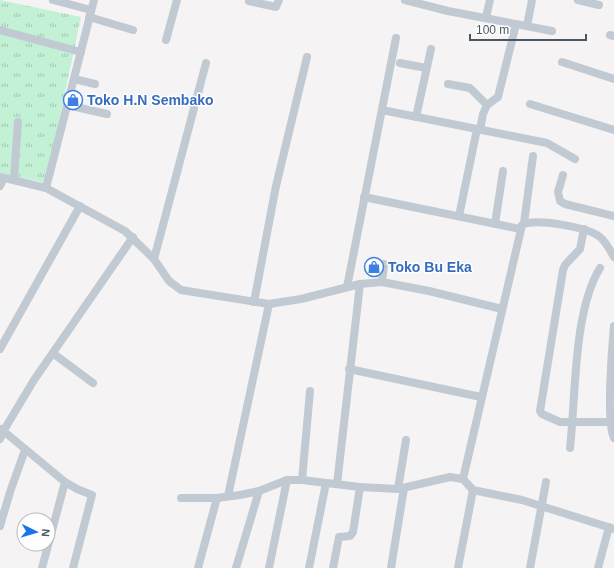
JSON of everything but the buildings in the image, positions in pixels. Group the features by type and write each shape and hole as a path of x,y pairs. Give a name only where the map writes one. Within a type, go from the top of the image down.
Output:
{"street":[{"path":"53,0 133,30"},
{"path":"46,188 94,0"},
{"path":"166,40 177,0"},
{"path":"249,1 276,7 278,0"},
{"path":"404,0 448,11 486,17 552,31"},
{"path":"486,17 490,0"},
{"path":"527,26 532,0"},
{"path":"578,0 599,5"},
{"path":"459,216 483,114 487,104 498,96 516,24"},
{"path":"0,30 81,52"},
{"path":"347,287 396,38"},
{"path":"416,117 430,49"},
{"path":"254,302 276,186 307,57"},
{"path":"562,62 614,79"},
{"path":"154,259 206,63"},
{"path":"400,63 426,68"},
{"path":"74,79 95,84"},
{"path":"448,84 470,88 487,104"},
{"path":"530,104 614,130"},
{"path":"67,105 107,114"},
{"path":"382,110 547,143 575,159"},
{"path":"14,179 18,122"},
{"path":"463,479 522,226 533,156"},
{"path":"495,224 503,171"},
{"path":"563,175 558,192 560,201 565,204 614,216"},
{"path":"0,186 2,177 46,188 125,231 133,237 154,259 169,281 181,290 269,304 301,299 360,284 382,282 429,291 502,309"},
{"path":"364,197 495,224 522,226 545,223 584,229 601,238 614,257"},
{"path":"0,349 80,206"},
{"path":"584,229 580,248 565,265 563,270 540,407 542,414 560,422 611,422"},
{"path":"0,439 2,429 34,380 54,354 133,237"},
{"path":"382,282 384,264"},
{"path":"570,448 573,423 575,376 582,320 593,279 600,268"},
{"path":"337,484 349,369 360,284"},
{"path":"228,496 269,304"},
{"path":"614,326 611,422 614,438"},
{"path":"54,354 93,383"},
{"path":"349,369 481,397"},
{"path":"302,480 310,391"},
{"path":"2,429 25,450 65,482 76,489 92,495 74,568"},
{"path":"391,568 406,440"},
{"path":"0,526 25,450"},
{"path":"181,498 217,498 259,491 287,480 326,482 360,487 401,488 450,477 463,479 473,490 543,506 611,528 598,568"},
{"path":"270,568 287,480"},
{"path":"42,568 65,482"},
{"path":"309,568 326,482"},
{"path":"530,568 543,506 546,482"},
{"path":"333,568 339,537 350,536 353,532 360,487"},
{"path":"458,568 473,490"},
{"path":"236,568 259,491"},
{"path":"198,568 217,498"}],"green space":[{"path":"0,0 81,17 46,183 0,173"}],"place":[{"name":"Toko H.N Sembako","path":"73,100"},
{"name":"Toko Bu Eka","path":"374,267"}]}
